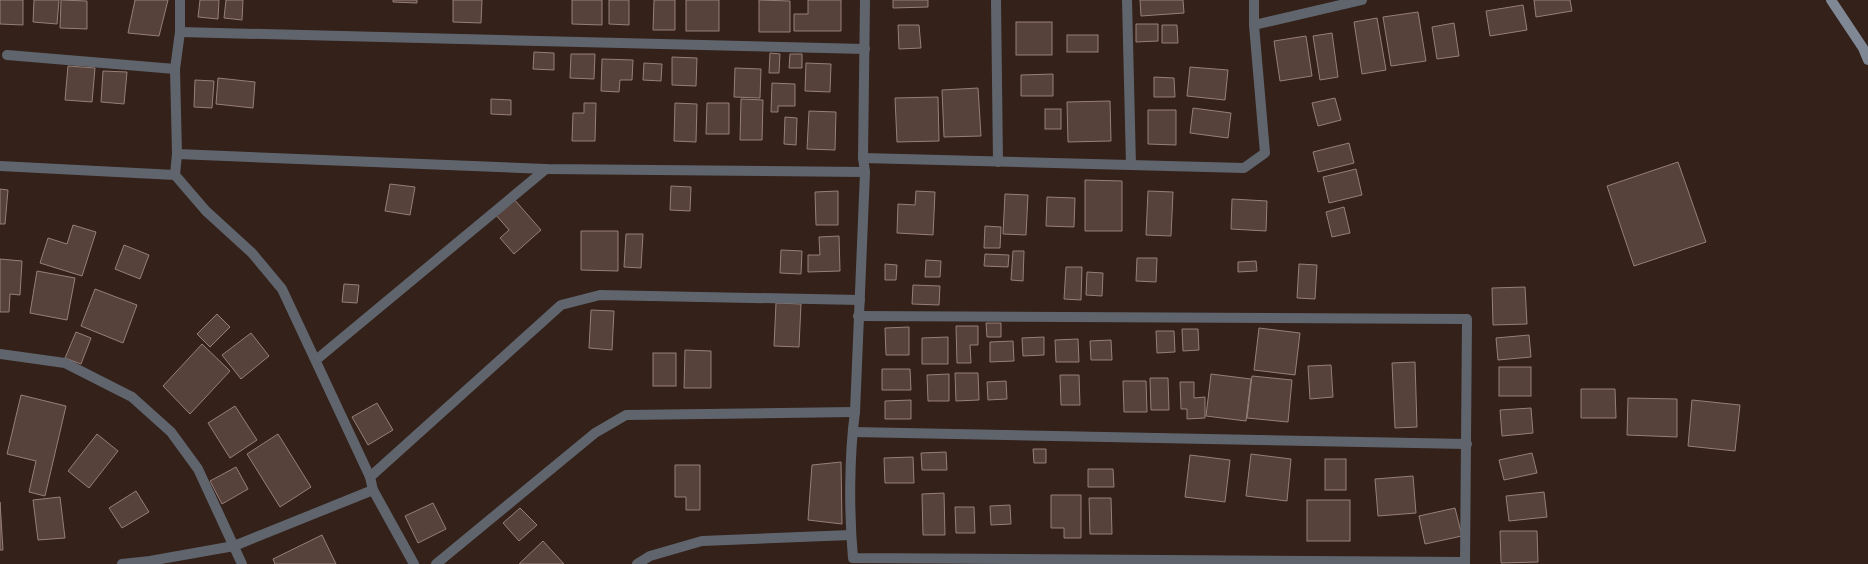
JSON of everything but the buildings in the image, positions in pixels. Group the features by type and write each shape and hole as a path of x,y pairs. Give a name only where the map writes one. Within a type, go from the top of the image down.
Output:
{"main road":[{"path":"1831,0 1863,48 1868,60"}],"street":[{"path":"175,176 177,154 175,69 180,32 180,0"},
{"path":"858,316 1467,319 1465,563 1048,562 853,558 851,535 853,432 855,412 858,316 860,300 865,172 863,158 865,0"},
{"path":"996,0 998,162"},
{"path":"1127,0 1131,165"},
{"path":"863,158 1244,168 1265,153 1254,25 1254,0"},
{"path":"1254,25 1362,0"},
{"path":"180,32 865,49"},
{"path":"7,55 175,69"},
{"path":"177,154 546,169 865,172"},
{"path":"0,166 175,176 206,211 252,253 282,289 370,477 373,490 414,564"},
{"path":"316,360 546,169"},
{"path":"370,477 561,305 600,296 860,300"},
{"path":"0,354 65,363 132,397 172,432 198,469 242,564"},
{"path":"436,564 595,433 626,415 855,412"},
{"path":"853,432 1467,444"},
{"path":"122,564 150,561 234,546 373,490"},
{"path":"637,564 650,556 702,541 851,535"}]}
